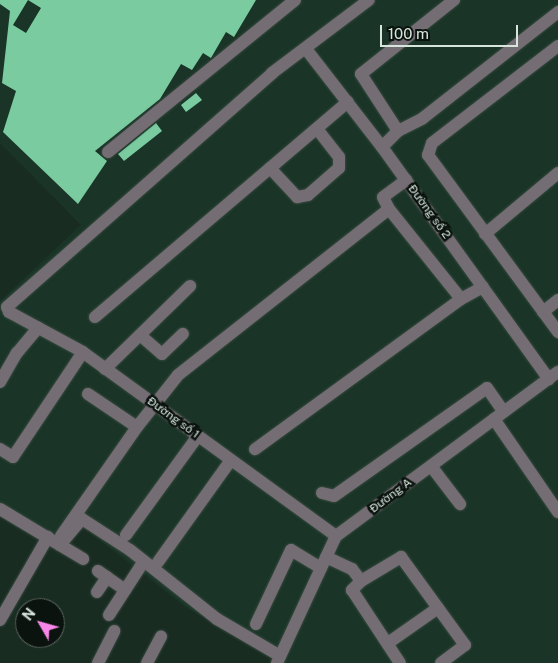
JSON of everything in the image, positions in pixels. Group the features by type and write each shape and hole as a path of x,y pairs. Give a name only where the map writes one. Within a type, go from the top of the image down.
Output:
{"street":[{"path":"108,152 295,0"},
{"path":"306,49 368,0"},
{"path":"398,131 361,74 454,0"},
{"path":"382,147 398,131 423,118 558,12"},
{"path":"558,46 432,143 428,155 558,332"},
{"name":"Đường số 2","path":"306,49 382,147 483,286 555,377"},
{"name":"Đường số 1","path":"306,49 272,73 7,307 9,312 83,352 336,536"},
{"path":"96,317 348,102"},
{"path":"270,168 297,197 308,195 339,168 339,157 317,129"},
{"path":"486,234 558,173"},
{"path":"406,180 382,198 461,299"},
{"path":"61,540 136,427 178,375 389,209"},
{"path":"105,369 190,286"},
{"path":"255,449 461,299 483,286"},
{"path":"543,312 558,300"},
{"path":"0,382 17,353 38,328"},
{"path":"140,335 162,354 183,334"},
{"path":"0,449 13,457 83,352"},
{"name":"Đường A","path":"278,660 336,536 555,377"},
{"path":"322,492 334,496 487,388 499,416 558,512"},
{"path":"88,394 136,427"},
{"path":"126,535 198,436"},
{"path":"158,562 231,460"},
{"path":"432,466 460,504"},
{"path":"0,508 48,537 61,540 83,559"},
{"path":"61,540 82,519 144,561 217,619 278,660"},
{"path":"0,620 48,537"},
{"path":"256,624 291,550 324,563 352,569 361,581"},
{"path":"400,663 388,642 352,590 361,581 401,557 465,645 441,663"},
{"path":"109,614 144,561"},
{"path":"97,592 103,574 125,590"},
{"path":"388,642 438,608"},
{"path":"98,663 114,631"},
{"path":"147,663 161,637"}],"shaded area":[{"path":"0,0 558,0 558,663 287,663 188,609 74,520 59,552 0,514 0,301 81,225 0,143"}],"building":[{"path":"0,0 28,0 256,0 234,37 226,32 211,58 203,53 192,70 181,64 160,99 95,151 107,161 78,204 3,132 16,91 2,83 10,11 0,4","holes":["28,0 41,8 26,33 13,25"]},
{"path":"196,93 202,100 186,112 181,105"},
{"path":"156,123 162,131 124,161 118,154"}]}
